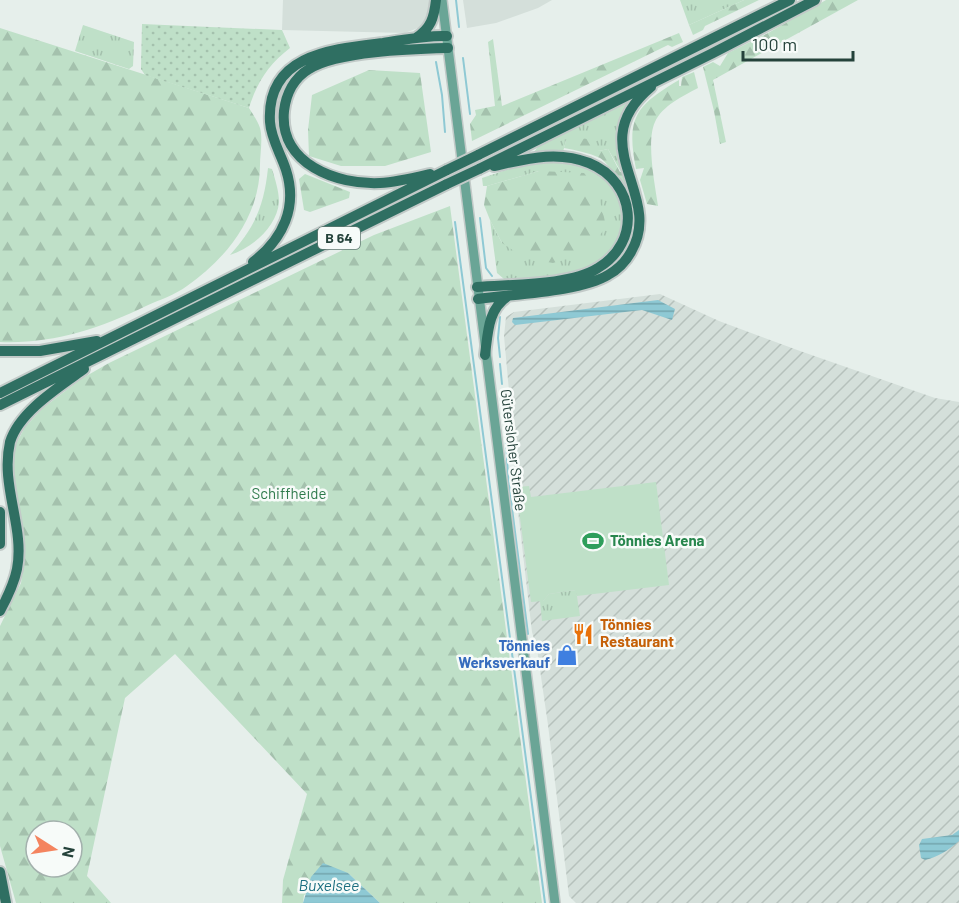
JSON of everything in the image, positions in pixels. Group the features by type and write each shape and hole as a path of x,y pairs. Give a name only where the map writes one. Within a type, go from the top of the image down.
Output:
{"highway":[{"path":"415,38 428,28 433,20 436,0"},
{"name":"B 64","path":"0,393 790,0"},
{"name":"B 64","path":"0,405 677,71 815,0"},
{"path":"234,277 272,245 281,232 290,210 290,186 270,125 272,101 284,77 296,64 315,54 353,46 447,36"},
{"path":"447,170 402,181 380,183 353,182 332,176 308,165 299,157 291,146 284,128 284,117 290,89 309,69 326,61 415,49 448,48"},
{"path":"477,293 511,294 560,289 594,281 608,275 629,256 638,234 640,214 623,156 622,130 636,100 677,71"},
{"path":"477,293 584,275 615,256 623,242 628,219 626,201 614,180 588,163 558,156 538,156 479,169"},
{"path":"485,355 489,322 493,312 501,301 511,294"},
{"path":"0,351 39,351 112,338"},
{"path":"0,611 11,591 18,568 18,546 6,485 5,466 10,441 20,423 38,404 111,350"},
{"path":"0,512 0,544"},
{"path":"0,872 5,903"},
{"path":"0,890 5,903"}],"main road":[{"name":"Gütersloher Straße","path":"442,0 555,903"}],"shaded area":[{"path":"283,0 431,0 429,20 405,33 282,30"},
{"path":"463,0 552,0 538,8 496,23 467,28"},
{"path":"660,294 719,321 800,351 935,398 959,402 959,903 576,903 569,896 548,725 537,649 532,632 514,476 514,446 504,336 506,317 514,312"}],"green space":[{"path":"680,0 744,0 689,25"},
{"path":"744,0 759,0 705,26 703,30 693,35 689,25"},
{"path":"826,0 858,0 713,80 726,142 720,144 703,67 713,62 720,66 728,53"},
{"path":"142,24 282,30 290,48 265,74 249,108 145,75 141,69"},
{"path":"83,25 134,42 133,66 129,69 75,51"},
{"path":"0,28 249,108 261,132 259,184 239,234 228,249 202,275 172,295 93,328 57,338 0,342"},
{"path":"679,33 683,42 672,47 668,45 472,141 470,124 476,115 475,110 495,106 488,42 493,39 502,106"},
{"path":"369,70 420,73 431,152 385,166 341,166 309,156 308,130 312,95"},
{"path":"694,72 698,88 668,106 658,116 652,130 651,151 658,206 647,204 640,180 644,168 636,169 633,152 632,137 637,115 652,98 679,80 679,86 681,86 682,77"},
{"path":"634,98 624,115 624,171 621,172 608,149 599,151 566,140 563,152 534,152 542,141"},
{"path":"588,139 599,151 608,149 620,172 624,171 637,215 632,243 617,264 616,259 624,249 632,226 627,192 621,181 602,159 564,148 566,140"},
{"path":"557,161 588,168 600,174 612,185 621,204 622,215 620,236 616,245 603,259 582,271 561,276 504,279 497,273 490,220 502,243 539,171 487,186 483,186 482,178 524,164"},
{"path":"268,168 272,169 279,198 274,220 255,242 230,255 246,235 257,215 264,194"},
{"path":"539,171 584,173 593,185 606,227 587,252 553,263 525,258 502,243 484,205 487,186"},
{"path":"305,174 350,192 349,198 310,212 304,210 299,179"},
{"name":"Schiffheide","path":"450,206 542,903 380,903 348,873 304,895 303,903 282,903 283,880 307,794 175,654 125,698 87,876 111,903 16,903 0,846 0,626 21,583 25,556 12,467 16,444 25,427 43,408 81,379 109,363 374,235"},
{"name":"Tönnies Arena","path":"656,482 669,585 577,596 575,590 549,594 543,601 531,602 516,487 529,486 531,497"},
{"path":"576,590 580,616 542,621 540,601 543,601 549,594"}],"water":[{"path":"658,300 675,309 672,320 642,310 515,325 512,322 513,318"},
{"path":"959,830 959,841 951,847 930,859 921,858 919,845 922,839 952,835"},
{"name":"Buxelsee","path":"323,863 348,873 380,903 303,903 311,877"}],"waterway":[{"path":"456,0 459,27"},
{"path":"463,58 470,114"},
{"path":"436,62 445,132"},
{"path":"480,218 486,268 492,276"},
{"path":"455,222 545,903"},
{"path":"500,317 498,338 500,357"},
{"path":"500,364 502,384"},
{"path":"504,401 508,477 528,634"}],"place":[{"name":"Tönnies Arena","path":"593,541"},
{"name":"Tönnies Restaurant","path":"583,634"},
{"name":"Tönnies Werksverkauf","path":"567,655"}]}
